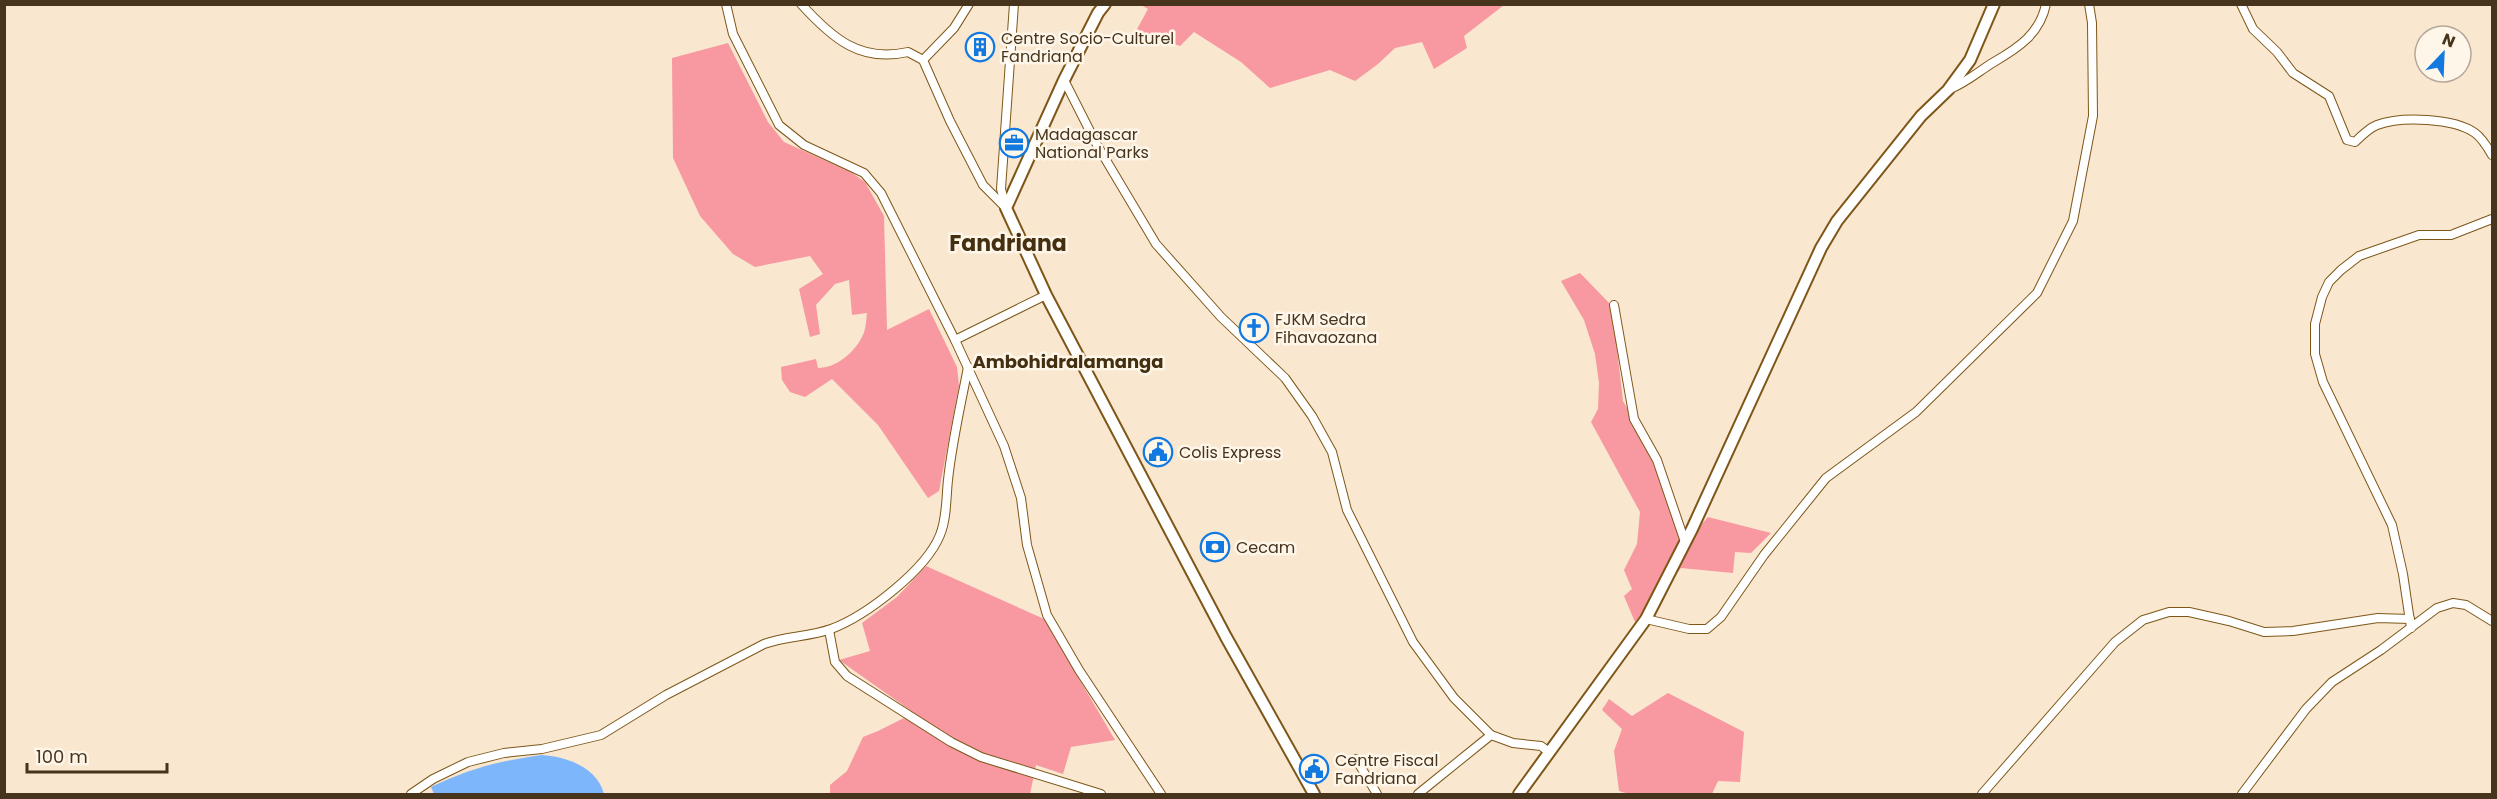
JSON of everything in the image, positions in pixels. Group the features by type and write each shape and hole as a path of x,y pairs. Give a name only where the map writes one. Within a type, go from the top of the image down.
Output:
{"street":[{"path":"726,4 733,33 779,125 804,145 864,173 881,193 955,340 1004,446 1021,498 1027,544 1047,615 1079,670 1161,795"},
{"path":"801,4 824,29 853,49 889,56 908,52 923,60 950,121 983,185 1006,208"},
{"path":"923,60 954,28 969,4"},
{"path":"1014,4 1001,189 1006,208 1046,295 1226,637 1314,795"},
{"path":"1006,208 1064,80 1098,13 1105,4"},
{"path":"1523,793 1549,752 1646,619 1685,542 1821,248 1838,221 1921,116 1948,90 1970,60 1994,4"},
{"path":"1948,90 1966,82 2013,52 2038,28 2046,4"},
{"path":"1646,619 1689,629 1707,630 1721,618 1741,585 1826,478 1916,412 2037,293 2073,221 2093,116 2092,24 2089,4"},
{"path":"2241,4 2253,29 2277,52 2293,73 2329,96 2347,140 2355,142 2376,125 2416,119 2445,122 2475,132 2493,155"},
{"path":"1064,80 1096,145 1156,244 1221,316 1285,378 1312,416 1332,452 1347,510 1413,642 1454,698 1491,735 1513,743 1541,746 1549,752"},
{"path":"2410,623 2392,525 2324,382 2314,354 2314,324 2329,282 2359,256 2419,235 2451,235 2493,219"},
{"path":"955,340 1046,295"},
{"path":"1614,305 1634,419 1657,460 1685,542"},
{"path":"411,795 434,779 468,762 601,735 666,695 764,645 779,638 829,630 850,621 888,595 934,547 945,520 948,479 968,367"},
{"path":"2242,795 2306,709 2332,682 2410,623 2437,608 2453,603 2466,605 2493,621"},
{"path":"1982,795 2115,642 2143,620 2169,612 2188,612 2264,632 2293,631 2378,618 2410,623"},
{"path":"829,630 835,662 847,676 951,742 981,757 1101,795"},
{"path":"1418,795 1491,735"},
{"path":"1356,759 1377,795"}],"shaded area":[{"path":"1141,5 1504,5 1464,36 1467,48 1434,69 1422,42 1395,48 1355,81 1330,70 1270,88 1241,62 1194,32 1180,46 1136,31 1148,9"},
{"path":"728,43 768,122 784,142 851,172 865,182 884,216 887,330 929,309 957,367 959,386 939,491 928,498 878,425 832,379 805,397 790,392 782,380 781,367 816,359 818,368 825,367 844,359 859,343 867,313 852,315 849,280 835,284 816,305 820,334 810,337 799,289 823,274 810,256 755,267 733,254 700,216 673,158 672,58"},
{"path":"1580,273 1612,306 1623,401 1668,479 1686,542 1708,517 1771,533 1751,553 1735,552 1733,573 1681,568 1635,622 1624,596 1632,589 1624,570 1637,544 1640,512 1591,422 1598,409 1599,383 1595,354 1584,320 1561,281"},
{"path":"926,566 1044,619 1115,740 1071,747 1063,774 1036,765 1030,794 830,794 830,785 847,771 863,737 914,713 839,660 870,651 862,623 897,597"},
{"path":"1668,693 1744,732 1740,782 1718,781 1712,794 1629,794 1619,791 1614,751 1622,729 1602,710 1609,699 1632,716"}],"water":[{"path":"542,755 571,761 588,770 595,777 604,794 434,794 431,787 485,766"}],"place":[{"name":"Centre Socio-Culturel Fandriana","path":"980,47"},
{"name":"Madagascar National Parks","path":"1014,143"},
{"name":"FJKM Sedra Fihavaozana","path":"1254,328"},
{"name":"Colis Express","path":"1158,452"},
{"name":"Cecam","path":"1215,547"},
{"name":"Centre Fiscal Fandriana","path":"1314,769"}],"district":[{"name":"Fandriana","path":"1008,243"},
{"name":"Ambohidralamanga","path":"1068,361"}]}
